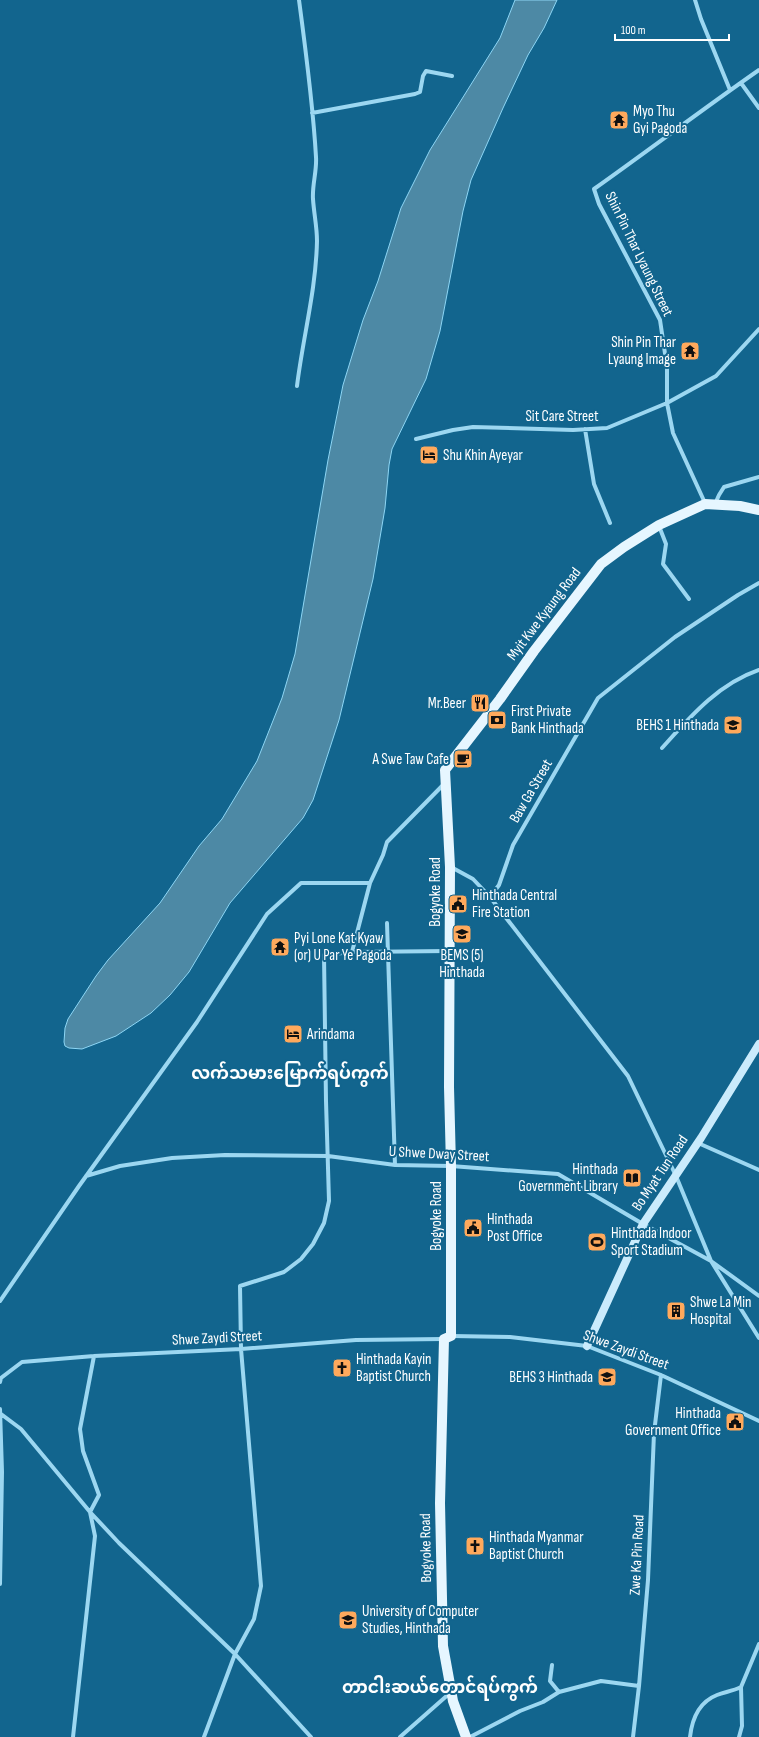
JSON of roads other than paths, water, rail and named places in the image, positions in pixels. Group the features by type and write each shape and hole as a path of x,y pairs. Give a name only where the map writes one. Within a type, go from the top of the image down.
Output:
{"main road":[{"path":"710,504 740,506 759,510"},
{"name":"Myit Kwe Kyaung Road","path":"447,781 445,770 601,564 624,547 659,526 710,504"},
{"name":"Bogyoke Road","path":"447,781 450,867 449,1086 451,1166 448,1338 440,1503 443,1646 452,1691 466,1737"}],"street":[{"path":"297,386 312,300 317,242 317,221 313,199 316,159 299,0"},
{"path":"695,0 700,19 730,90 759,70"},
{"path":"312,113 415,94 420,92 423,76 426,71 452,76"},
{"path":"741,83 759,108"},
{"name":"Shin Pin Thar Lyaung Street","path":"667,403 667,367 660,320 598,204 594,188 658,144 692,116 717,101 730,90"},
{"name":"Sit Care Street","path":"416,439 453,430 474,427 607,428 667,403 716,376 759,329"},
{"path":"667,403 673,433 710,504 719,495 724,487 759,477"},
{"path":"585,429 594,484 610,523"},
{"path":"659,526 666,544 663,564 689,599"},
{"name":"Baw Ga Street","path":"490,897 499,885 513,844 598,698 675,637 738,595 759,583"},
{"path":"662,748 695,712 719,691 745,675 759,670"},
{"path":"352,952 370,883 384,855 387,842 447,781"},
{"path":"450,867 473,879 490,897 628,1076 676,1176 711,1261 759,1338"},
{"path":"0,1301 86,1176 197,1022 267,914 301,883 370,883"},
{"path":"387,923 395,1165"},
{"path":"204,1737 235,1654 254,1619 261,1586 241,1349 240,1286 284,1272 301,1259 313,1244 324,1224 329,1201 324,955 352,952 450,951"},
{"name":"Bo Myat Tun Road","path":"586,1346 643,1224 698,1143 759,1044"},
{"path":"698,1143 759,1170"},
{"name":"U Shwe Dway Street","path":"86,1176 120,1166 172,1158 225,1154 328,1156 395,1165 451,1166 558,1174 643,1224 711,1261 759,1296"},
{"name":"Shwe Zaydi Street","path":"0,1382 1,1378 22,1362 94,1356 241,1349 356,1340 510,1337 586,1346 661,1375 759,1421"},
{"path":"73,1737 95,1536 90,1512 98,1495 83,1451 80,1429 94,1356"},
{"name":"Zwe Ka Pin Road","path":"633,1737 648,1580 654,1433 661,1375"},
{"path":"0,1409 0,1584"},
{"path":"1,1414 21,1429 90,1512 119,1543 235,1654 310,1737"},
{"path":"740,1737 742,1726 741,1687 759,1644"},
{"path":"552,1665 550,1681 559,1692"},
{"path":"470,1737 520,1711 544,1702 559,1692 601,1681 639,1686"},
{"path":"690,1737 691,1725 696,1712 705,1703 716,1696 741,1687"},
{"path":"400,1737 452,1691"}],"water":[{"path":"515,0 557,0 544,28 528,55 471,180 463,211 440,331 426,379 392,449 385,508 373,579 339,720 313,800 303,818 230,903 189,972 170,995 151,1013 116,1036 82,1049 69,1048 65,1046 64,1042 65,1028 68,1019 96,976 108,960 160,903 199,846 222,819 257,761 282,698 295,654 328,460 343,385 363,320 378,281 401,208 430,150 500,38"}],"place":[{"name":"Myo Thu Gyi Pagoda","path":"619,120"},
{"name":"Shin Pin Thar Lyaung Image","path":"690,351"},
{"name":"Shu Khin Ayeyar","path":"429,455"},
{"name":"Mr.Beer","path":"480,703"},
{"name":"First Private Bank Hinthada","path":"497,720"},
{"name":"BEHS 1 Hinthada","path":"733,725"},
{"name":"A Swe Taw Cafe","path":"463,759"},
{"name":"Hinthada Central Fire Station","path":"458,904"},
{"name":"BEMS (5) Hinthada","path":"462,934"},
{"name":"Pyi Lone Kat Kyaw (or) U Par Ye Pagoda","path":"280,947"},
{"name":"Arindama","path":"293,1034"},
{"name":"Hinthada Government Library","path":"632,1178"},
{"name":"Hinthada Post Office","path":"473,1228"},
{"name":"Hinthada Indoor Sport Stadium","path":"597,1242"},
{"name":"Shwe La Min Hospital","path":"676,1311"},
{"name":"Hinthada Kayin Baptist Church","path":"342,1368"},
{"name":"BEHS 3 Hinthada","path":"607,1377"},
{"name":"Hinthada Government Office","path":"735,1422"},
{"name":"Hinthada Myanmar Baptist Church","path":"475,1546"},
{"name":"University of Computer Studies, Hinthada","path":"348,1620"}],"district":[{"name":"လက်သမားမြောက်ရပ်ကွက်","path":"290,1074"},
{"name":"တာငါးဆယ်တောင်ရပ်ကွက်","path":"440,1688"}]}
